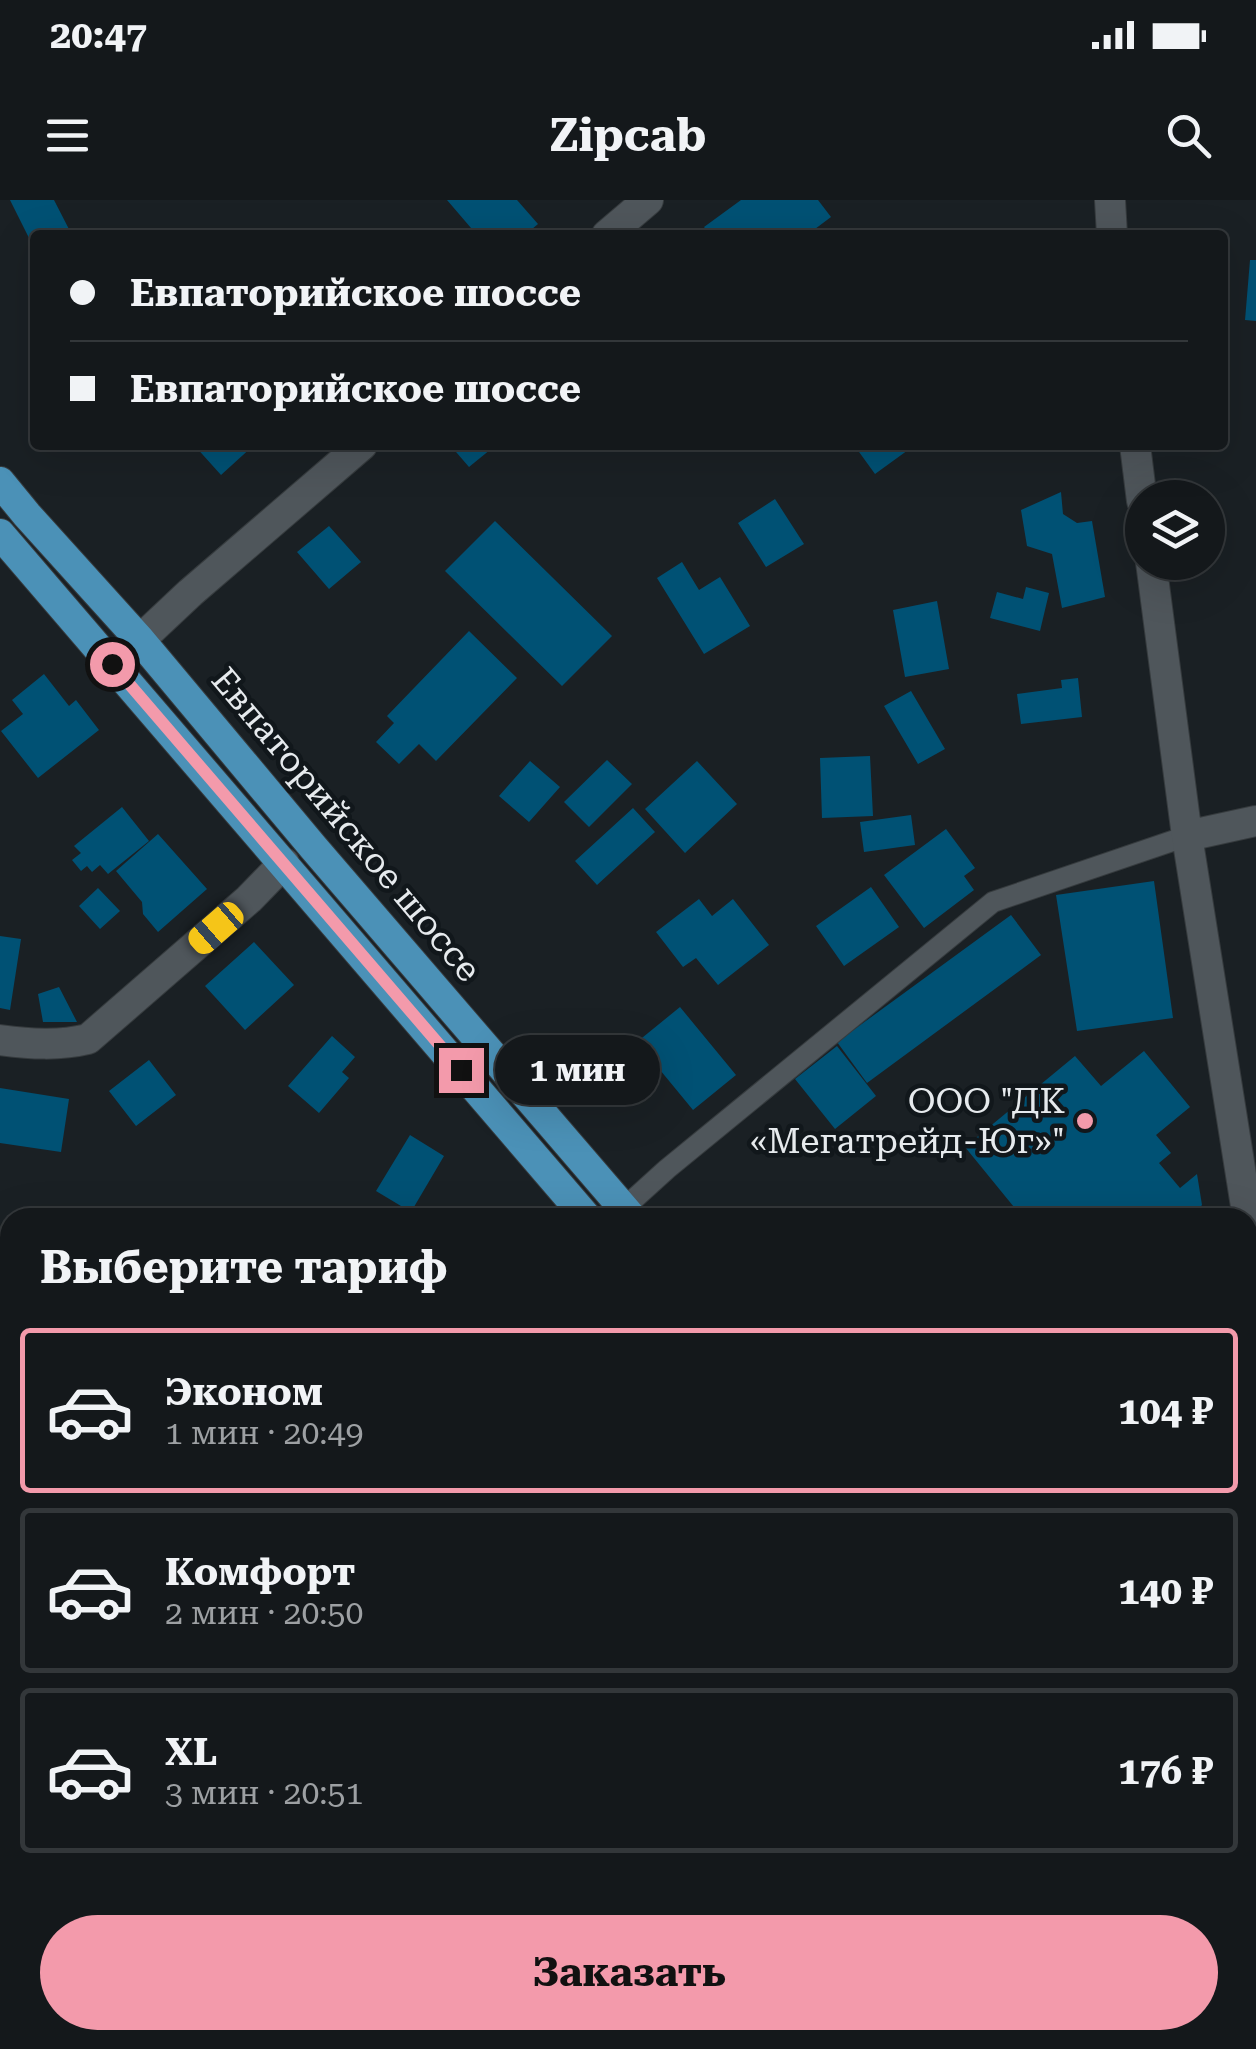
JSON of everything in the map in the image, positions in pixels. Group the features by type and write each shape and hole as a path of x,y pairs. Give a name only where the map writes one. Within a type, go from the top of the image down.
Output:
{"main road":[{"name":"Евпаторийское шоссе","path":"0,482 140,640 624,1208"},
{"name":"Евпаторийское шоссе","path":"0,534 578,1208"}],"street":[{"path":"613,230 648,200"},
{"path":"1110,200 1112,230"},
{"path":"140,640 356,450"},
{"path":"1136,450 1139,480"},
{"path":"1153,580 1188,836 1246,1208"},
{"path":"1188,836 1256,822"},
{"path":"0,1040 48,1045 88,1040 284,864"}],"lane":[{"path":"632,1208 667,1169 993,902 1188,836"}],"building":[{"path":"10,200 54,200 69,230 30,230 30,240"},
{"path":"447,200 517,200 538,224 531,230 473,230"},
{"path":"741,200 818,200 831,217 814,230 704,227"},
{"path":"1250,260 1256,260 1256,321 1245,320"},
{"path":"198,450 248,450 221,475"},
{"path":"454,450 490,450 469,467"},
{"path":"858,450 908,450 875,474"},
{"path":"1061,492 1063,514 1077,523 1092,521 1105,597 1062,608 1052,554 1027,546 1021,510"},
{"path":"775,499 804,544 766,567 738,523"},
{"path":"495,521 612,636 562,686 445,571"},
{"path":"329,526 361,562 329,589 297,552"},
{"path":"682,562 699,590 720,577 750,626 704,654 657,578"},
{"path":"1026,587 1049,593 1040,631 990,618 997,592 1023,599"},
{"path":"937,601 949,669 905,677 893,610"},
{"path":"469,631 517,678 436,761 419,744 399,764 376,742 394,723 387,716"},
{"path":"44,674 69,706 76,700 99,730 38,778 1,731 23,714 12,700"},
{"path":"1078,678 1082,717 1021,724 1017,694 1062,688 1061,680"},
{"path":"911,691 945,749 918,764 884,706"},
{"path":"870,756 873,816 822,818 820,758"},
{"path":"607,760 632,784 589,827 564,802"},
{"path":"530,761 560,787 529,822 499,796"},
{"path":"697,761 737,804 685,853 645,809"},
{"path":"122,807 149,841 108,874 100,865 92,872 87,866 81,871 72,860 81,853 74,846"},
{"path":"633,808 655,832 597,885 575,861"},
{"path":"911,815 915,845 864,852 860,822"},
{"path":"946,829 975,868 964,876 974,890 924,928 884,875"},
{"path":"158,834 207,889 158,932 143,914 142,902 116,871"},
{"path":"1154,881 1173,1018 1077,1031 1056,895"},
{"path":"871,887 899,927 844,966 816,926"},
{"path":"98,888 120,911 100,929 79,906"},
{"path":"699,899 712,916 733,899 769,945 718,985 696,958 683,967 656,932"},
{"path":"1011,915 1041,955 867,1083 837,1042"},
{"path":"0,936 21,939 10,1010 0,1008"},
{"path":"254,942 294,985 245,1030 205,986"},
{"path":"59,987 77,1022 43,1022 38,994"},
{"path":"680,1007 736,1075 693,1110 637,1042"},
{"path":"332,1036 355,1057 342,1072 349,1078 319,1113 288,1086"},
{"path":"837,1046 876,1096 835,1129 795,1079"},
{"name":"ООО \"ДК «Мегатрейд-Юг»\"","path":"1144,1051 1190,1107 1156,1135 1171,1153 1159,1163 1180,1188 1197,1174 1199,1208 1015,1208 965,1147 1075,1056 1101,1086"},
{"path":"149,1060 176,1095 136,1126 109,1091"},
{"path":"0,1088 69,1099 61,1152 0,1143"},
{"path":"410,1135 444,1156 413,1208 404,1208 376,1191"}],"place":[{"name":"ООО \"ДК «Мегатрейд-Юг»\"","path":"1085,1121"}],"route":[{"path":"112,664 461,1070"}]}
